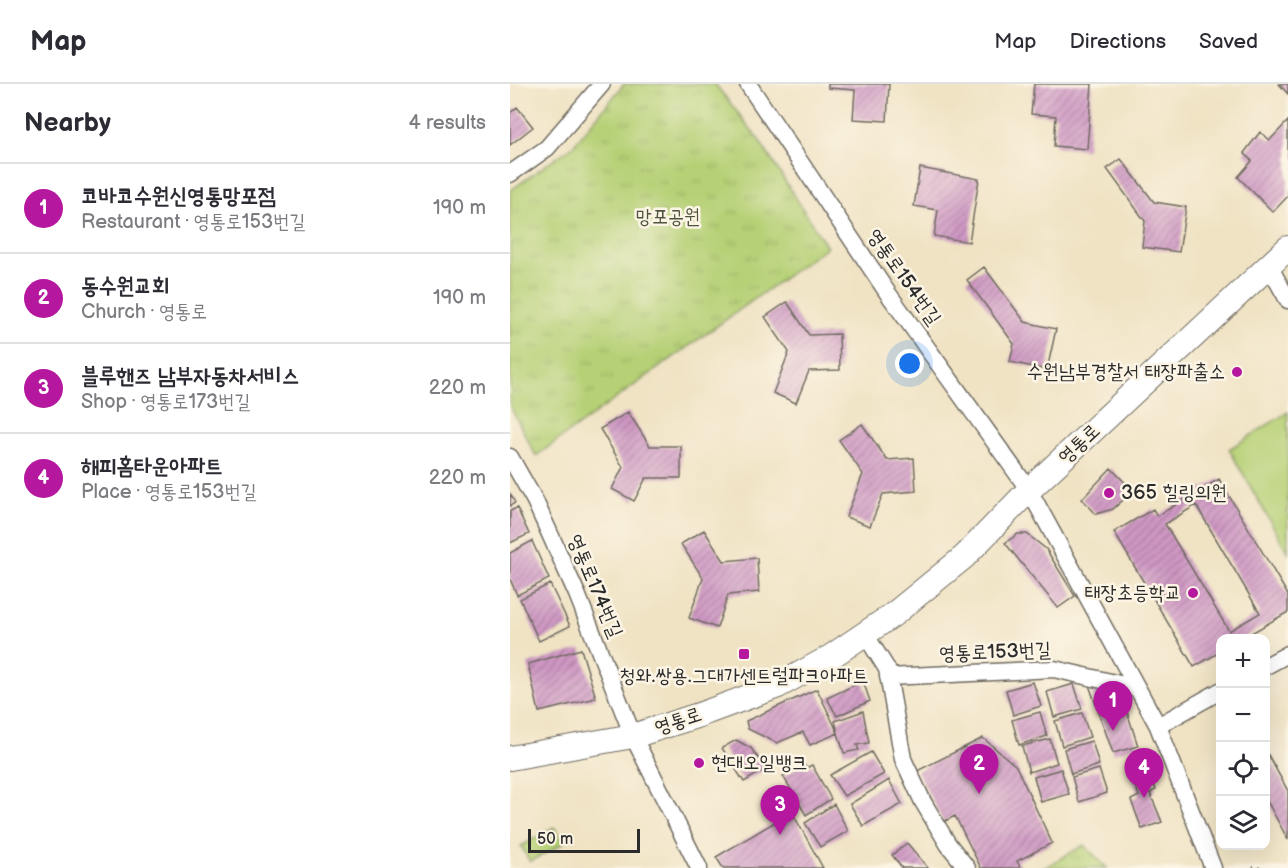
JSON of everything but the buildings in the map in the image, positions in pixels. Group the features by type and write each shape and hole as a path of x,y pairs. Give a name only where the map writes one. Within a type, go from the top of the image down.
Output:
{"main road":[{"name":"영통로","path":"510,758 633,736 778,686 832,656 894,614 964,557 1029,490 1288,248"}],"street":[{"path":"510,174 548,147 602,84"},
{"name":"영통로154번길","path":"748,84 887,292 1029,490"},
{"path":"1269,266 1288,300"},
{"name":"영통로174번길","path":"510,457 535,501 577,594 633,736 699,868"},
{"path":"1029,490 1158,726 1213,868"},
{"path":"865,634 887,669 903,759 923,802 943,836 967,868"},
{"path":"1270,664 1288,654"},
{"name":"영통로153번길","path":"888,677 1054,669 1137,688"},
{"path":"1158,726 1216,694"}],"path":[{"path":"1253,868 1257,866 1259,868"}],"green space":[{"name":"망포공원","path":"624,84 715,84 757,137 827,247 536,456 510,406 510,191 572,147"},
{"path":"1288,412 1288,553 1229,449"},
{"path":"555,827 564,843 530,862 521,846"},
{"path":"1084,845 1107,868 1044,868"}],"place":[{"name":"수원남부경찰서 태장파출소","path":"1237,372"},
{"name":"365 힐링의원","path":"1109,493"},
{"name":"태장초등학교","path":"1193,593"},
{"name":"청와.쌍용.그대가센트럴파크아파트","path":"744,654"},
{"name":"코바코수원신영통망포점","path":"1113,731"},
{"name":"현대오일뱅크","path":"699,763"},
{"name":"동수원교회","path":"979,794"},
{"name":"해피홈타운아파트","path":"1144,798"},
{"name":"블루핸즈 남부자동차서비스","path":"780,835"}]}
